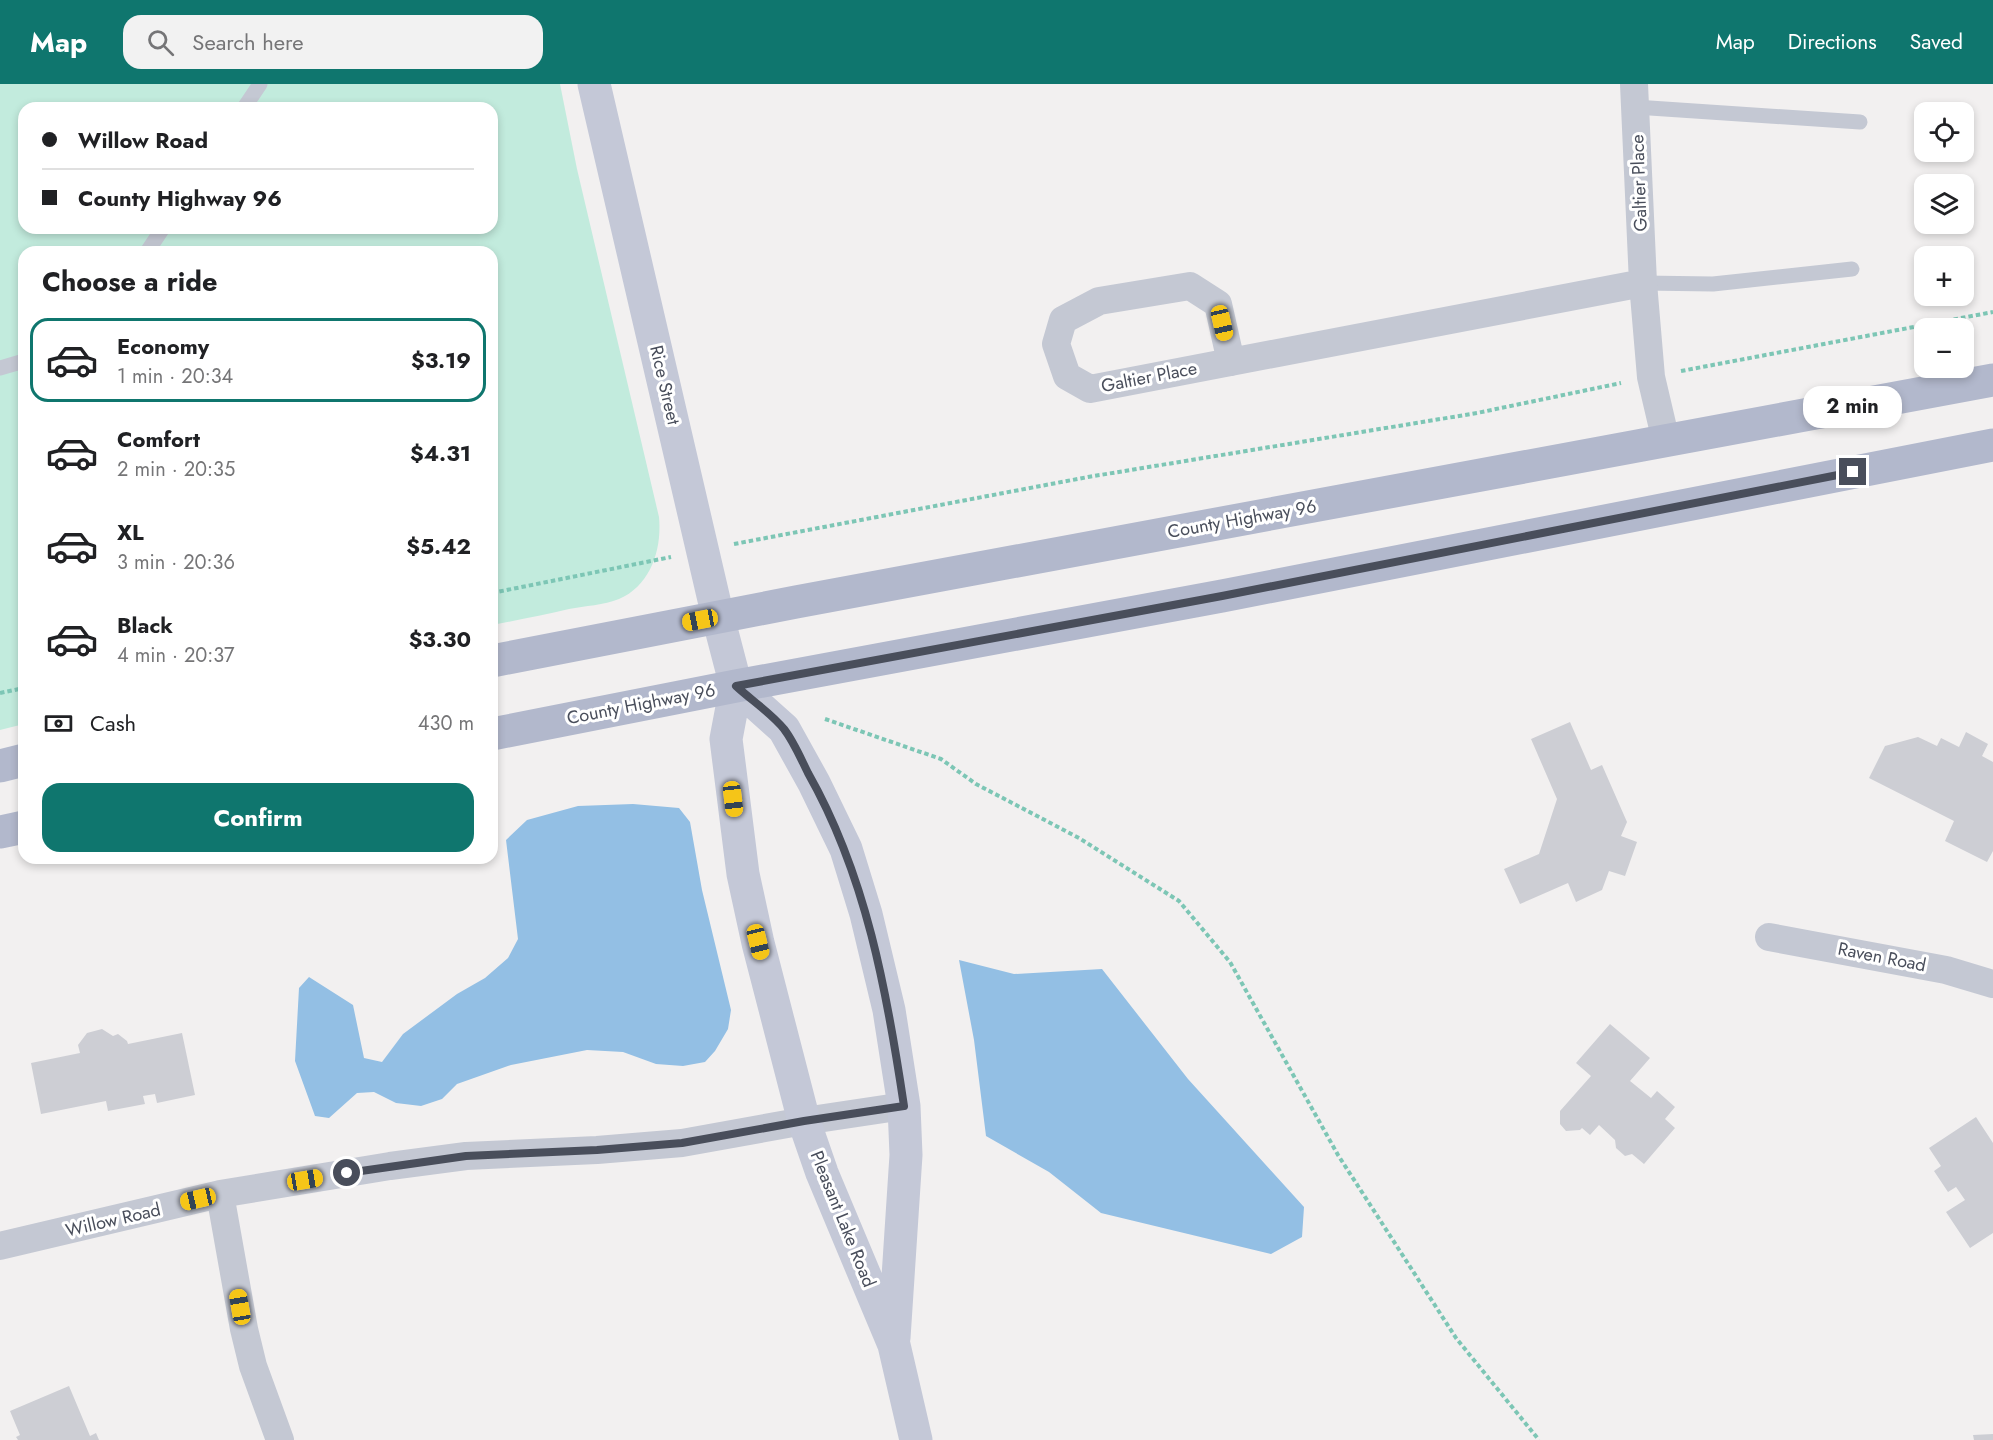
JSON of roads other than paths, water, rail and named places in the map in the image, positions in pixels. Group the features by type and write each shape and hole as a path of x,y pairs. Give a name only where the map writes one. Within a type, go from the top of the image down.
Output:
{"main road":[{"name":"County Highway 96","path":"498,660 1993,380"},
{"name":"County Highway 96","path":"498,733 736,686 1222,596 1993,445"},
{"path":"0,765 18,761"},
{"path":"0,832 18,828"}],"street":[{"name":"Rice Street","path":"594,84 736,686"},
{"name":"Galtier Place","path":"1635,95 1643,283 1651,377 1666,441"},
{"name":"Galtier Place","path":"1232,362 1218,304 1190,286 1099,301 1063,320 1056,344 1067,376 1090,389 1232,362 1643,283"},
{"name":"Pleasant Lake Road","path":"736,686 784,729 814,783 846,849 866,914 889,1010 904,1106 906,1155 894,1345"},
{"name":"Pleasant Lake Road","path":"736,686 726,739 743,874 782,1040 804,1121 822,1173 894,1345 916,1440"},
{"name":"Raven Road","path":"1769,937 1946,970 1993,984"},
{"name":"Willow Road","path":"0,1246 220,1194 390,1166 466,1156 597,1150 682,1143 904,1106"},
{"path":"220,1194 244,1329 253,1366 280,1440"}],"lane":[{"path":"248,102 260,84"},
{"path":"1635,95 1860,122"},
{"path":"1643,283 1713,284 1852,269"},
{"path":"0,368 18,363"}],"water":[{"path":"633,804 679,808 690,822 702,890 731,1010 728,1029 715,1051 705,1062 683,1066 656,1064 623,1052 587,1050 511,1065 457,1084 442,1099 421,1106 396,1103 374,1092 357,1093 329,1118 315,1116 295,1061 299,988 309,977 353,1005 364,1058 382,1062 403,1034 457,994 485,978 508,958 518,939 506,840 527,820 578,806"},
{"path":"959,960 1014,974 1102,969 1188,1079 1304,1207 1302,1237 1271,1254 1101,1213 1049,1172 986,1136 974,1040"}]}
